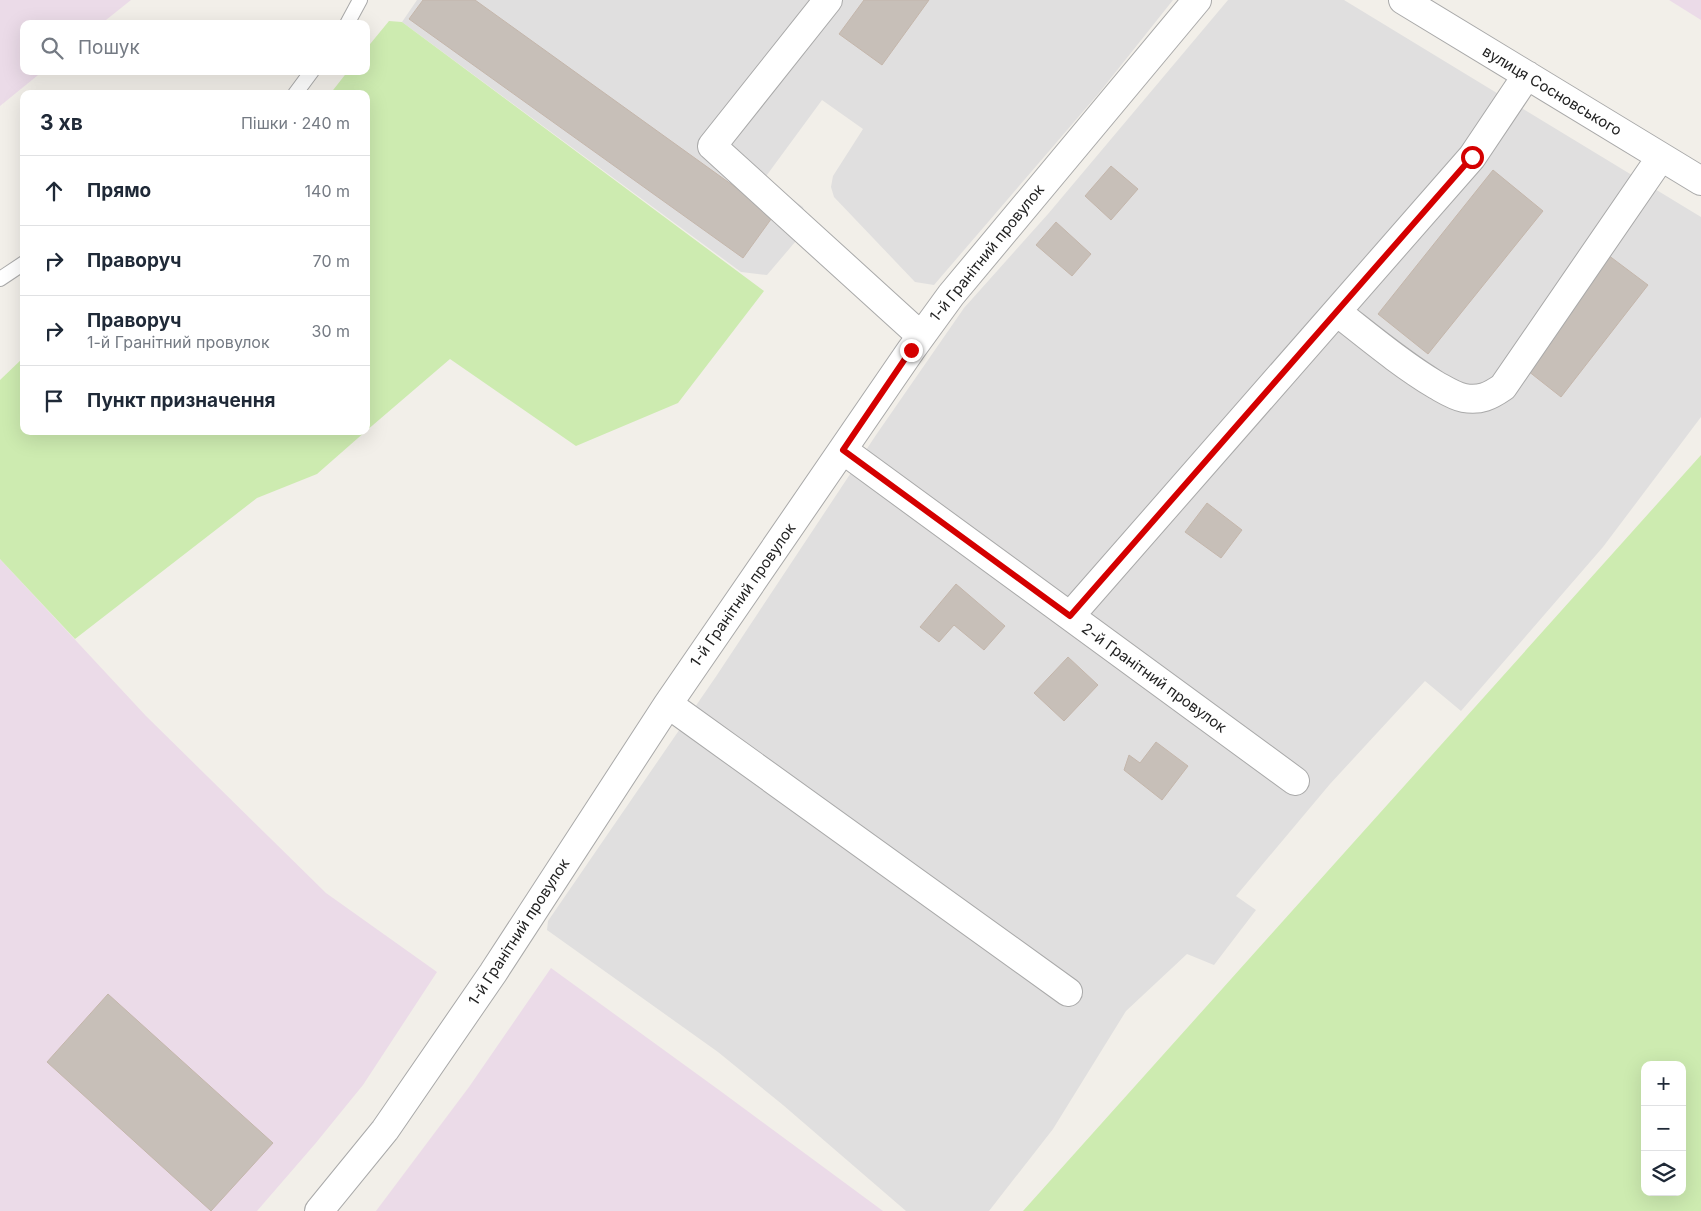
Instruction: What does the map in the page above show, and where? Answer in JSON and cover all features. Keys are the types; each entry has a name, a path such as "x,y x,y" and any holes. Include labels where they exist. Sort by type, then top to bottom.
{"street":[{"path":"828,0 712,146 921,336"},
{"name":"1-й Гранітний провулок","path":"318,1211 385,1130 493,973 668,704 921,336 957,287 1197,0"},
{"name":"вулиця Сосновського","path":"1403,0 1701,181"},
{"path":"1070,616 1472,157 1527,75"},
{"path":"1337,312 1416,373 1449,393 1463,398 1475,399 1490,396 1503,388 1661,157"},
{"name":"2-й Гранітний провулок","path":"843,450 1295,781"},
{"path":"668,704 1068,992"}],"lane":[{"path":"348,20 360,0"},
{"path":"298,90 309,75"},
{"path":"0,279 20,266"}],"shaded area":[{"path":"0,0 131,0 106,20 20,20 20,75 38,75 0,106"},
{"path":"417,0 1173,0 1099,93 934,285 915,282 834,197 831,187 833,176 863,129 822,100 764,179 803,207 807,228 767,275 741,272 402,22"},
{"path":"1228,0 1344,0 1701,217 1701,417 1603,547 1461,711 1425,681 1330,784 1236,896 1256,910 1214,965 1187,954 1126,1011 1053,1129 989,1211 906,1211 783,1105 718,1052 547,930 548,921 717,675 876,435 964,308 1048,214"},
{"path":"1669,0 1701,0 1701,20"},
{"path":"0,559 146,716 326,893 437,972 363,1085 257,1211 0,1211"},
{"path":"551,968 883,1211 376,1211 469,1087"}],"green space":[{"path":"389,21 402,22 764,291 678,403 576,446 450,359 370,428 370,90 333,90 345,75 370,75 370,44"},
{"path":"20,361 20,435 361,435 317,474 257,498 75,639 0,559 0,380"},
{"path":"1701,455 1701,1211 1023,1211"}],"building":[{"path":"423,0 475,0 774,215 743,258 409,19"},
{"path":"864,0 929,0 882,65 839,34"},
{"path":"1111,166 1138,189 1111,220 1085,196"},
{"path":"1493,170 1543,211 1428,354 1378,314"},
{"path":"1056,222 1091,254 1072,276 1036,245"},
{"path":"1608,255 1648,285 1561,397 1523,367"},
{"path":"1207,503 1242,530 1221,558 1185,532"},
{"path":"956,584 1005,626 984,650 954,625 939,642 920,627"},
{"path":"1068,657 1098,685 1064,721 1034,693"},
{"path":"1156,742 1188,766 1162,800 1124,770 1129,755 1140,763"},
{"path":"108,994 273,1143 211,1211 47,1062"}],"route":[{"path":"911,350 843,450 1070,616 1472,157"}]}
